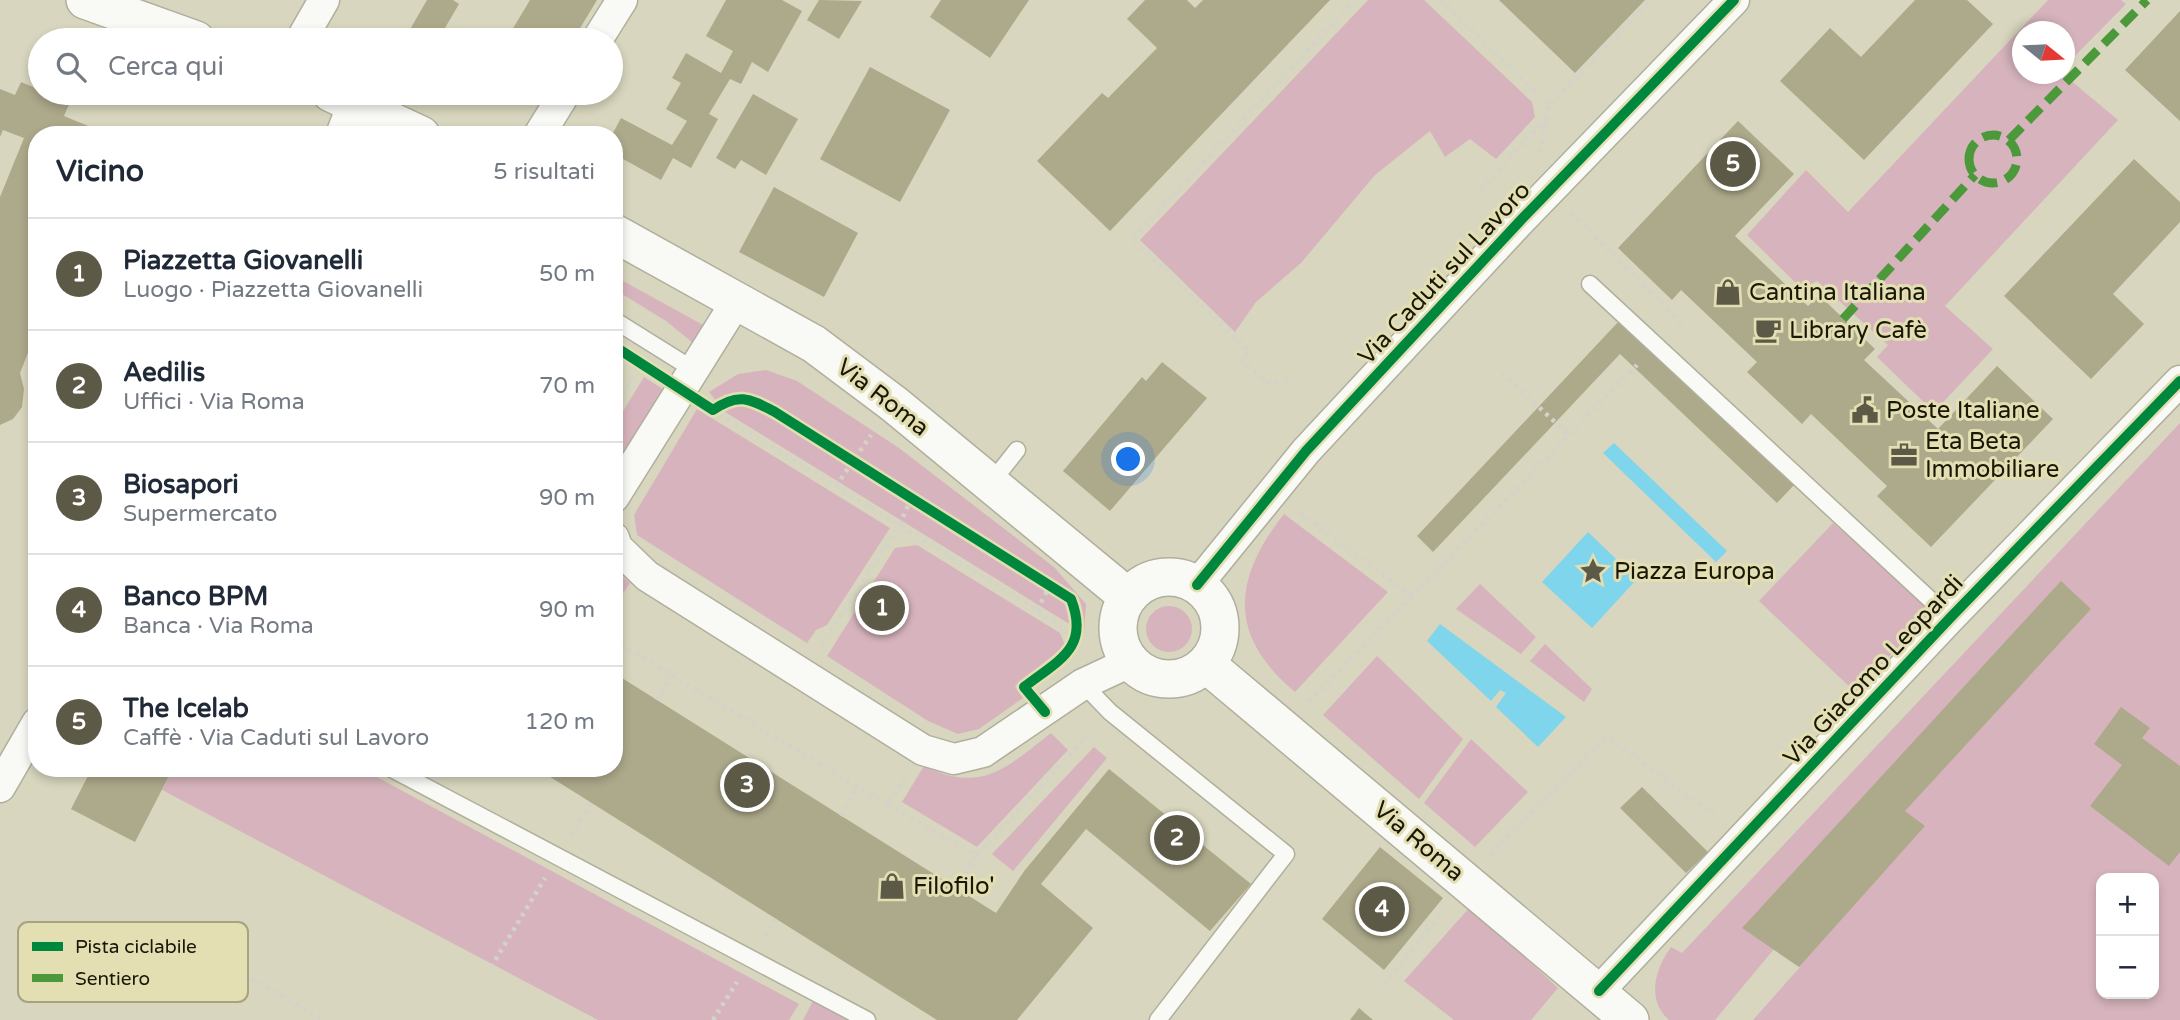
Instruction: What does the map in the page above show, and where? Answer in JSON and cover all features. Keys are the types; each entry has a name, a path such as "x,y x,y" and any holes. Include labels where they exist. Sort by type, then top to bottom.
{"street":[{"path":"85,0 163,28"},
{"path":"309,28 324,0"},
{"path":"604,28 622,0"},
{"name":"Via Caduti sul Lavoro","path":"1197,585 1316,441 1520,221 1734,0"},
{"path":"544,126 557,105"},
{"path":"342,110 393,126"},
{"name":"Via Roma","path":"623,238 738,299 814,344 991,483 1128,597"},
{"path":"623,482 738,299"},
{"name":"Via Giacomo Leopardi","path":"1599,991 1950,618 2180,381"},
{"path":"623,553 647,576 923,750 954,760 983,752 1083,684 1130,662"},
{"path":"1183,578 1197,585 1210,597 1218,614 1220,631 1216,649 1206,664 1192,674 1176,679 1159,679 1143,673 1130,662 1121,647 1117,630 1120,612 1128,597 1139,586 1153,579 1183,578"},
{"name":"Via Roma","path":"1206,664 1599,991 1630,1020"},
{"path":"0,787 28,739"}],"lane":[{"path":"1590,284 1950,618"},
{"path":"623,327 688,379"},
{"path":"991,483 1017,450"},
{"path":"1083,684 1110,712 1286,854 1158,1020"},
{"path":"406,777 556,859 867,1020"}],"path":[{"path":"1287,381 1269,383 1242,362 1249,350 1132,239 1355,0"},
{"path":"1441,0 1549,105"},
{"path":"1537,164 1549,105 1651,0"},
{"path":"1481,190 1547,117"},
{"path":"1309,703 1680,322 1567,209"},
{"path":"623,390 637,361 688,379 717,407 899,526 1037,610 1076,638"},
{"path":"1502,373 1569,435"},
{"path":"840,453 861,467"},
{"path":"817,652 899,526 906,496 923,506"},
{"path":"1295,510 1412,596"},
{"path":"1038,578 1060,592"},
{"path":"1076,638 1077,622"},
{"path":"623,646 976,855"},
{"path":"657,700 670,676"},
{"path":"1488,858 1607,736 1744,836"},
{"path":"956,888 976,855 1078,746"},
{"path":"888,805 923,750"},
{"path":"841,816 858,787"},
{"path":"491,967 591,803"},
{"path":"1384,984 1449,904"},
{"path":"248,977 324,1020"}],"shaded area":[{"path":"1368,0 1424,0 1532,102 1535,117 1496,159 1470,139 1445,157 1430,131 1375,175 1301,263 1256,302 1235,332 1140,240"},
{"path":"2048,0 2121,0 2126,4 2075,56 2075,21 2028,21"},
{"path":"2012,38 2012,84 2075,84 2118,120 1945,306 1993,349 1934,412 1877,357 1888,345 1817,281 1802,289 1747,235 1806,170 1848,212"},
{"path":"623,281 705,326 701,341 692,342 666,321 623,295"},
{"path":"766,370 797,381 899,448 1054,567 1086,604 1084,633 725,412 709,392 738,374"},
{"path":"644,377 666,391 623,460 623,411"},
{"path":"697,409 890,528 827,625 816,630 807,643 637,535 634,515"},
{"path":"2180,423 2180,1020 1753,1020 1800,967 1774,949 1715,1020 1669,1020 1657,1003 1655,984 1657,974 1671,947 1682,953"},
{"path":"1284,514 1388,592 1295,692 1273,671 1257,649 1248,628 1245,606 1247,584 1255,561"},
{"path":"1833,523 1933,611 1855,692 1759,601"},
{"path":"917,545 1060,633 1065,645 1015,686 1023,698 979,729 958,734 928,721 827,656 895,548"},
{"path":"623,577 630,583 623,594"},
{"path":"1480,584 1536,637 1521,654 1456,609"},
{"path":"1169,606 1185,613 1192,629 1185,645 1169,652 1153,645 1146,629 1153,613"},
{"path":"1545,644 1592,689 1584,702 1530,661"},
{"path":"1377,656 1463,739 1419,799 1323,715"},
{"path":"1051,733 1068,750 977,847 902,802 924,766 962,778 978,777 1006,766"},
{"path":"1471,739 1528,792 1475,847 1424,803"},
{"path":"1094,747 1107,758 1013,871 992,854"},
{"path":"168,777 377,777 799,1004 789,1020 598,1020 162,790"},
{"path":"1471,906 1558,988 1531,1020 1454,1020 1404,981"},
{"path":"814,999 856,1020 803,1020"}],"water":[{"path":"1614,443 1727,551 1716,562 1603,453"},
{"path":"1588,532 1637,579 1592,628 1542,582"},
{"path":"1440,624 1566,717 1538,747 1496,707 1506,693 1500,690 1491,701 1427,641"}],"building":[{"path":"427,0 453,0 459,4 445,28 411,28"},
{"path":"530,0 597,0 580,28 513,28"},
{"path":"726,0 782,0 802,11 768,72 752,62 741,84 730,79 709,114 718,119 691,168 673,158 661,180 623,159 623,126 617,126 621,118 672,145 687,121 666,109 681,83 672,78 686,53 721,73 733,51 706,36"},
{"path":"819,0 862,1 839,39 807,20"},
{"path":"941,0 1029,0 990,58 930,17"},
{"path":"1145,0 1187,0 1195,8 1203,0 1330,0 1110,231 1037,161 1102,93 1108,98 1157,48 1127,19"},
{"path":"1499,0 1645,0 1575,73"},
{"path":"1915,0 1967,0 1993,24 1864,160 1780,81 1830,28 1861,57"},
{"path":"2180,11 2180,121 2125,70"},
{"path":"870,67 950,110 900,202 820,159"},
{"path":"21,82 28,85 28,105 69,105 64,116 88,126 28,126 28,353 20,373 24,389 22,407 13,419 0,425 0,197 24,138 3,130 0,137 0,89 15,95"},
{"path":"753,94 798,119 766,175 741,160 735,169 716,158"},
{"path":"1738,121 1794,174 1735,236 1808,306 1819,295 1875,349 1864,360 1938,429 1997,366 2053,419 1931,547 1877,496 1887,486 1811,414 1802,424 1747,372 1757,362 1681,290 1672,300 1618,248"},
{"path":"2134,159 2180,202 2180,222 2113,294 2144,324 2091,379 2004,296"},
{"path":"774,187 858,233 824,297 739,252"},
{"path":"1620,320 1794,485 1777,503 1620,354 1433,552 1417,536"},
{"path":"1162,362 1207,398 1110,511 1063,471 1142,377 1146,381"},
{"path":"2061,581 2091,609 1905,811 1925,826 1799,967 1742,928"},
{"path":"623,679 996,913 1025,870 1109,769 1251,884 1210,931 1086,829 1041,884 1093,928 1017,1020 937,1020 550,777 623,777"},
{"path":"2121,707 2150,728 2142,738 2180,766 2180,852 2169,866 2090,806 2122,765 2094,744"},
{"path":"87,777 168,777 135,842 71,809"},
{"path":"1642,787 1708,852 1686,873 1620,808"},
{"path":"1380,847 1443,898 1384,970 1322,919"},
{"path":"1359,1008 1373,1020 1350,1020"}],"marked path":[{"path":"2009,140 2147,0"},
{"path":"1993,135 2010,142 2017,159 2010,176 1993,183 1976,176 1969,159 1976,142 1993,135"},
{"path":"1843,319 1975,175"}],"cycle path":[{"path":"1197,585 1306,451 1520,221 1734,0"},
{"path":"623,352 713,410 730,401 744,399 775,412 1071,599 1076,616 1077,630 1074,641 1059,660 1024,687 1045,712"},
{"path":"1599,991 1950,618 2180,381"}],"place":[{"name":"The Icelab","path":"1733,164"},
{"name":"Cantina Italiana","path":"1728,292"},
{"name":"Library Cafè","path":"1768,330"},
{"name":"Poste Italiane","path":"1865,410"},
{"name":"Eta Beta Immobiliare","path":"1904,455"},
{"name":"Piazza Europa","path":"1593,571"},
{"name":"Piazzetta Giovanelli","path":"882,608"},
{"name":"Biosapori","path":"747,785"},
{"name":"Aedilis","path":"1177,838"},
{"name":"Filofilo'","path":"892,886"},
{"name":"Banco BPM","path":"1382,909"}]}
